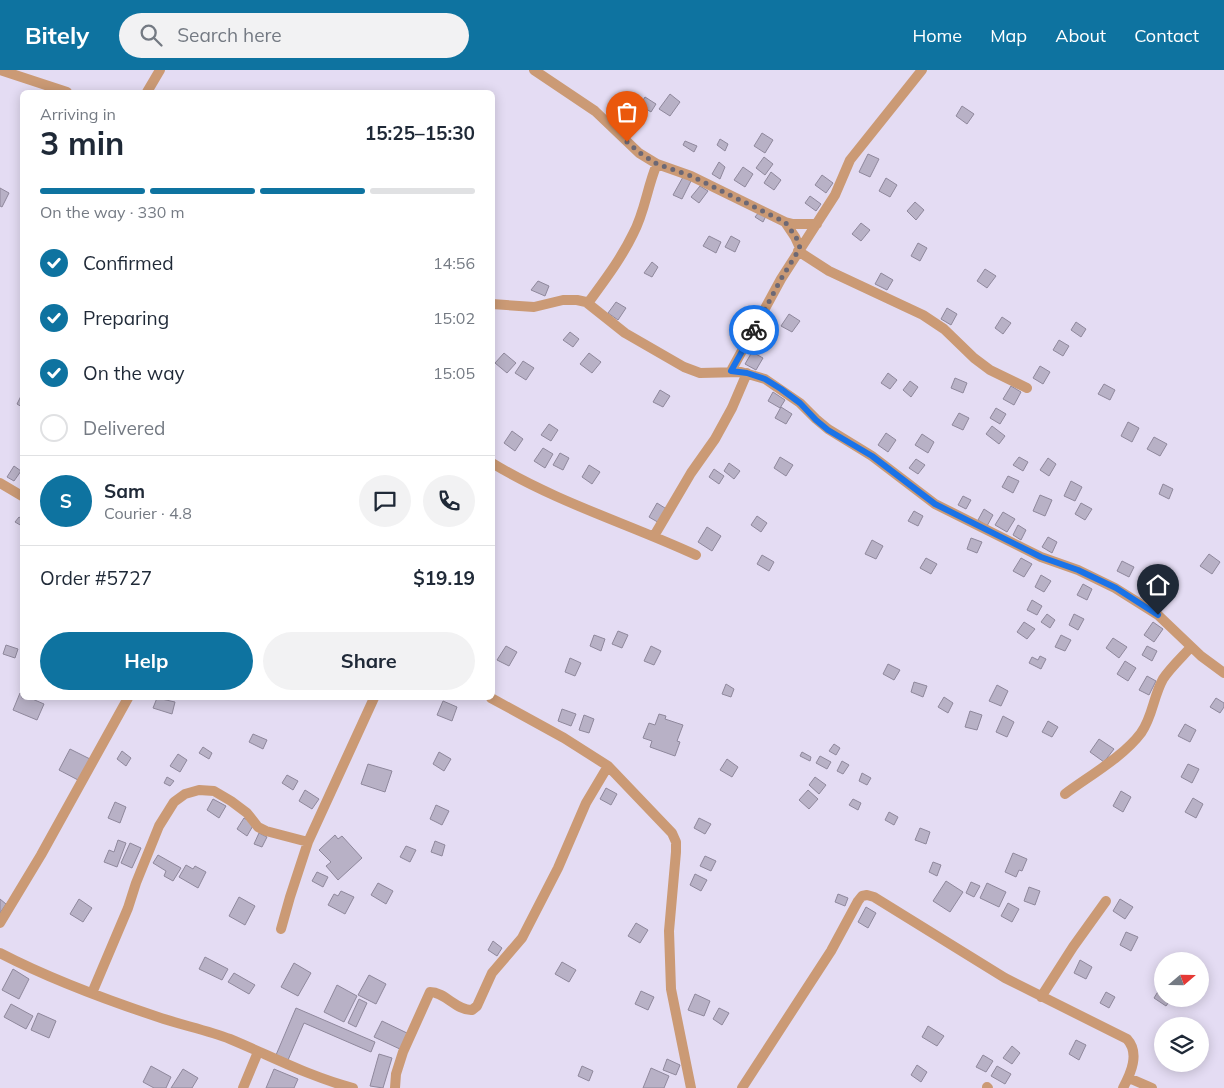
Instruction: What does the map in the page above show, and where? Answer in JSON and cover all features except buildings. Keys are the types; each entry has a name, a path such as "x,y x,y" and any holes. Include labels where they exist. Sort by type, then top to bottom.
{"street":[{"path":"0,70 61,90"},
{"path":"148,90 160,70"},
{"path":"534,70 595,111 640,153 657,164 691,176 785,222 816,224"},
{"path":"731,371 781,279 835,195 850,160 922,70"},
{"path":"588,303 634,234 657,164"},
{"path":"785,222 796,237 799,250 829,271 923,314 944,329 974,358 990,370 1027,388"},
{"path":"495,304 534,307 563,300 577,300 588,303 625,334 684,367 700,373 731,371 747,373 765,379 800,403 828,430 872,456 935,504 1041,557 1078,570 1116,588 1158,615 1191,647 1224,672"},
{"path":"654,536 691,474 715,439 732,408 747,373"},
{"path":"495,464 567,500 696,555"},
{"path":"0,483 20,495"},
{"path":"1065,794 1123,751 1140,734 1149,720 1156,694 1164,678 1191,647"},
{"path":"0,923 41,855 127,700"},
{"path":"281,930 308,842 373,700"},
{"path":"495,700 564,738 608,766 672,833 676,842 669,931 671,989 692,1088"},
{"path":"394,1088 403,1052 430,992 438,994 467,1010 472,1010 477,1006 492,973 522,938 558,868 586,803 608,766"},
{"path":"92,993 128,908 138,876 159,826 174,802 185,794 200,790 214,791 247,813 258,827 266,831 308,842"},
{"path":"742,1088 831,951 862,896 867,895 874,897 1005,978 1127,1039 1132,1044 1134,1053 1129,1078 1123,1088"},
{"path":"1042,996 1106,900"},
{"path":"0,953 92,993 158,1017 229,1039 338,1084 353,1088"},
{"path":"243,1088 258,1052"},
{"path":"1129,1078 1152,1088"}],"way so far":[{"path":"627,142 657,164 691,176 785,222 796,237 800,248 754,330"}],"route":[{"path":"754,330 731,371 747,373 765,379 781,389 800,403 828,430 872,456 935,504 1041,557 1078,570 1116,588 1158,615"}]}
